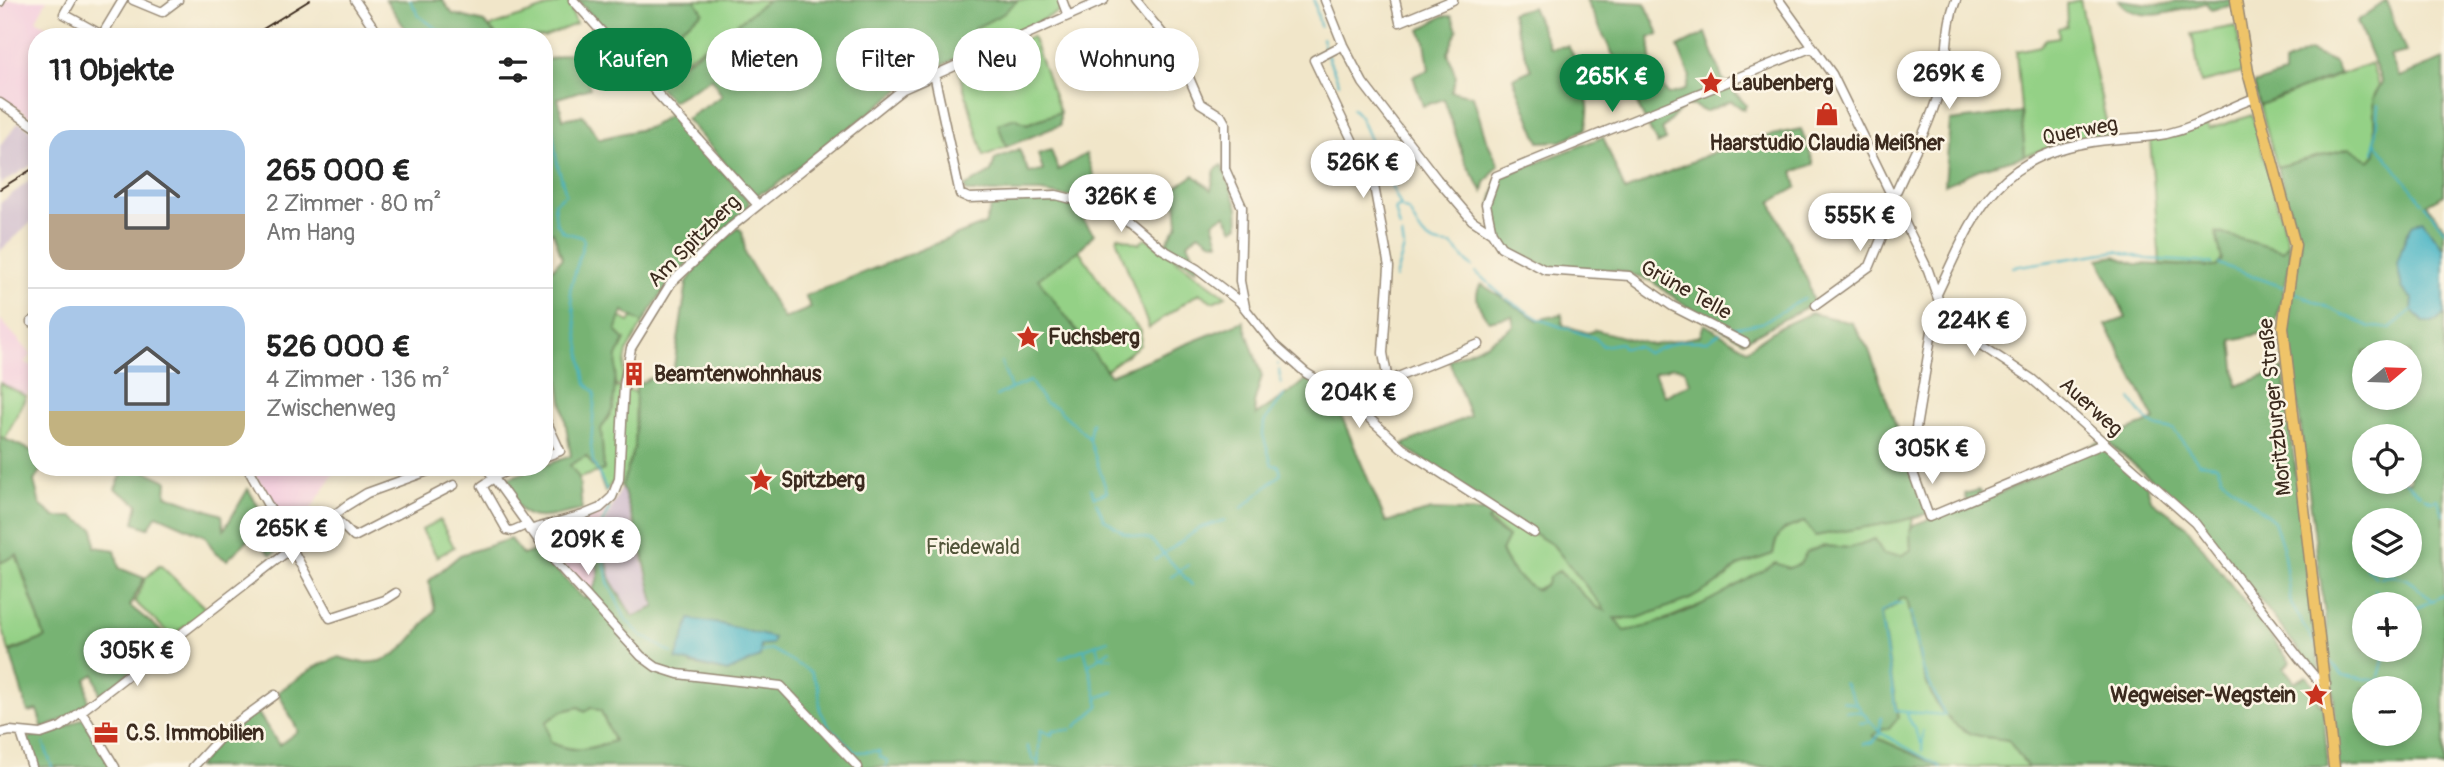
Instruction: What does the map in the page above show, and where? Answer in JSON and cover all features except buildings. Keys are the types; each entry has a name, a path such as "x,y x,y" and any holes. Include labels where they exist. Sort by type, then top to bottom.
{"main road":[{"name":"Moritzburger Straße","path":"2236,0 2255,98 2295,245 2283,327 2327,687 2334,767"}],"street":[{"path":"72,0 64,14 89,28"},
{"path":"106,28 123,0"},
{"path":"133,0 162,12 178,0"},
{"path":"355,0 373,26 370,28"},
{"path":"573,0 757,204 903,91"},
{"path":"1062,0 1068,16"},
{"path":"939,72 1104,0"},
{"path":"1135,0 1174,53 1199,103 1222,116 1225,123 1225,169 1242,207 1240,281 1246,309"},
{"name":"Grüne Telle","path":"1325,0 1343,45 1363,83 1402,136 1472,219 1492,233 1501,247 1545,270 1629,276 1672,306 1745,343"},
{"path":"1395,0 1400,22 1453,0"},
{"path":"1779,0 1832,74 1937,294 1939,309 1934,319 1910,464 1929,517 2105,443"},
{"path":"1891,196 1897,190 1934,109 1944,75 1948,23 1956,0"},
{"path":"1343,45 1314,60 1374,186 1389,267 1383,353 1388,381"},
{"path":"1492,233 1486,204 1496,176 1814,47"},
{"path":"938,91 960,194 969,198 1056,195 1092,204 1130,222 1162,248 1197,269 1246,309 1273,344 1306,373 1347,398 1402,448 1505,517 1534,533"},
{"name":"Querweg","path":"1937,294 1983,202 2002,182 2029,162 2075,145 2179,130 2204,123 2255,98"},
{"path":"0,103 28,122"},
{"name":"Am Spitzberg","path":"527,527 583,515 600,508 612,497 619,480 624,385 631,348 671,283 757,204"},
{"path":"1816,305 1870,267 1895,205"},
{"name":"Auerweg","path":"1939,309 1946,322 2032,379 2195,523 2300,659 2327,687"},
{"path":"1347,398 1479,344"},
{"path":"553,436 560,452 553,454"},
{"path":"252,476 330,618 397,593"},
{"path":"1,731 41,734 61,727 333,516 368,493 414,476"},
{"path":"527,527 507,530 482,486 493,477 527,527 565,574 652,665 678,674 781,686 858,767"},
{"path":"333,516 354,537 454,485"},
{"path":"193,767 228,729 275,695"},
{"path":"82,712 115,767"},
{"path":"21,733 32,767"}],"shaded area":[{"path":"5,0 47,0 36,20 50,28 28,28 28,115 0,97 0,9"},
{"path":"19,122 28,128 28,167 0,184 0,146"},
{"path":"28,182 28,225 0,251 0,203"},
{"path":"0,319 28,350 28,358 24,362 28,364 28,393 26,396 0,383"},
{"path":"256,476 332,476 291,540"},
{"path":"622,486 655,607 633,618 611,581 601,531"},
{"path":"607,508 593,538 600,573 597,586 588,595 538,534 540,530 589,518"}],"green space":[{"path":"386,0 442,0 453,14 484,22 490,28 405,28"},
{"path":"568,0 576,24 553,33 553,28 489,27"},
{"path":"577,0 695,0 703,12 681,28 604,28"},
{"path":"695,0 768,0 734,28 706,28 706,46 692,55 692,28 681,28 703,12"},
{"path":"768,0 1018,0 1001,15 975,28 953,28 953,60 939,67 939,28 836,28 836,91 898,91 772,188 754,196 686,119 722,96 719,91 822,91 822,28 731,28"},
{"path":"1018,0 1059,0 1063,10 1025,28 974,28 1001,15"},
{"path":"1586,0 1645,3 1659,34 1649,38 1652,68 1668,95 1685,90 1690,77 1678,47 1706,33 1722,78 1746,105 1744,110 1731,101 1705,112 1694,106 1684,106 1662,129 1666,140 1657,144"},
{"path":"2080,0 2109,135 2063,142 2025,156 2016,51 2040,46 2046,39 2059,37 2058,28 2067,26 2066,3"},
{"path":"2118,0 2160,5 2187,0 2233,0 2234,5 2211,10 2206,3 2148,15 2126,8"},
{"path":"2386,1 2406,52 2390,56 2399,77 2444,59 2444,195 2427,204 2444,227 2444,249 2422,220 2413,225 2406,236 2397,263 2402,288 2413,300 2412,310 2424,323 2433,323 2444,314 2444,767 2338,767 2332,670 2286,313 2301,245 2277,167 2350,148 2370,161 2376,154 2373,99 2382,82 2357,21"},
{"path":"1532,7 1550,48 1568,46 1585,75 1578,81 1588,104 1585,129 1562,141 1539,142 1513,78 1531,70 1511,13"},
{"path":"1443,16 1452,16 1457,30 1448,53 1456,77 1451,91 1473,96 1486,139 1499,165 1485,183 1483,192 1465,162 1444,99 1423,106 1413,76 1429,70 1425,41 1420,30"},
{"path":"2236,26 2245,72 2201,83 2192,34"},
{"path":"706,47 706,81 692,90 692,58"},
{"path":"574,51 574,91 580,91 558,98 563,119 583,115 599,139 651,127 672,113 749,201 748,208 677,274 643,323 623,311 616,331 625,340 617,356 613,409 601,429 604,470 598,472 586,456 570,465 579,478 582,510 543,517 525,513 518,506 509,478 553,476 553,462 571,456 553,346 553,268 562,258 553,232 553,58"},
{"path":"2309,51 2334,62 2340,74 2260,105 2254,84 2284,74 2284,63"},
{"path":"1041,60 1060,112 1026,124 999,124 1006,147 984,156 965,91 1041,91"},
{"path":"2371,63 2379,85 2373,99 2376,154 2370,161 2350,148 2277,167 2260,105"},
{"path":"662,91 689,91 672,101"},
{"path":"1060,112 1060,125 1006,147 998,124 1015,118 1027,124"},
{"path":"2021,112 2025,156 1982,168 1945,185 1950,121"},
{"path":"2252,115 2288,243 2283,252 2216,233 2222,260 2216,267 2160,264 2150,140 2207,124 2209,129"},
{"path":"1801,129 1814,164 1793,172 1797,187 1771,202 1808,282 1814,303 1744,341 1708,321 1651,281 1621,271 1546,267 1506,247 1496,229 1491,204 1498,178 1603,137 1625,191 1737,142"},
{"path":"1019,149 1029,173 1043,171 1038,154 1051,150 1058,170 1086,154 1103,203 1041,192 967,192 964,187 991,172 995,159"},
{"path":"1222,165 1238,208 1239,225 1233,229 1225,215 1213,222 1219,242 1210,241 1199,233 1188,243 1198,264 1197,269 1162,249 1178,224 1175,188 1194,175 1211,190 1215,170"},
{"name":"Friedewald","path":"1059,199 1075,209 1094,234 1079,250 1038,279 1110,375 1243,321 1262,376 1254,403 1256,415 1310,378 1335,393 1336,403 1386,522 1432,510 1482,512 1484,501 1402,445 1470,416 1449,360 1486,344 1514,326 1512,316 1489,321 1477,299 1481,284 1537,320 1562,314 1563,325 1588,333 1596,330 1653,345 1700,336 1704,324 1747,349 1778,328 1811,313 1852,323 1869,350 1907,457 1915,466 1929,513 1901,521 1815,536 1804,522 1791,527 1782,532 1776,540 1773,554 1738,566 1720,582 1690,599 1638,618 1614,618 1625,631 1684,613 1776,563 1789,568 1800,564 1807,552 1824,546 1850,548 1875,539 1883,554 1902,555 1911,550 1910,532 1913,525 1968,505 1965,494 1978,490 1989,498 2038,476 2071,454 2100,442 2147,486 2151,500 2186,526 2290,662 2284,668 2295,682 2306,676 2323,694 2318,702 2323,706 2328,767 2028,767 2008,740 1970,733 1953,723 1941,710 1924,675 1907,599 1900,598 1896,605 1881,614 1898,718 1889,729 1883,728 1873,736 1942,767 197,767 215,745 256,710 279,745 298,731 278,692 315,667 339,657 357,662 384,660 405,646 435,610 429,581 460,555 510,539 523,555 537,550 584,599 597,580 593,547 597,529 601,531 611,581 633,617 655,607 639,539 622,486 635,446 636,385 651,378 667,382 673,373 687,282 702,261 738,228 742,231 746,256 784,319 811,308 805,296 985,224 994,200","holes":["1673,367 1683,369 1691,383 1665,396 1654,373","1500,513 1553,545 1605,610 1597,608 1559,571 1549,577 1547,584 1536,590 1525,582 1511,568 1501,551 1508,537 1490,525 1488,520","721,624 749,633 761,645 761,653 728,672 691,664","579,707 585,712 591,707 601,711 614,741 582,749 566,748 550,742 546,722 562,711"]},
{"path":"2216,232 2283,251 2288,243 2291,260 2274,331 2232,340 2237,386 2283,369 2319,668 2316,672 2197,519 2109,443 2122,433 2155,420 2106,325 2126,318 2099,259 2115,256 2135,264 2216,267 2222,260"},
{"path":"1118,236 1139,244 1146,238 1226,296 1213,302 1199,293 1149,328 1117,241"},
{"path":"1079,250 1113,301 1141,331 1140,345 1105,371 1037,279"},
{"path":"620,317 629,322 633,317 643,323 627,351 621,385 614,386 617,355 625,340 616,331"},
{"path":"0,383 26,396 5,439 0,436"},
{"path":"614,387 636,392 635,446 622,486 612,483 605,492 598,472 579,478 570,465 586,456 597,471 604,470 601,429 613,409"},
{"path":"0,437 28,449 28,476 37,476 34,481 40,505 55,517 73,517 94,529 95,547 115,550 119,568 144,578 130,606 171,639 100,695 94,674 86,679 88,701 70,716 43,729 37,710 28,712 10,652 45,638 17,555 0,563"},
{"path":"121,476 156,476 167,481 166,495 222,515 224,530 248,489 282,547 271,555 252,536 227,560 216,554 205,536 157,515 148,528 134,523 138,504 115,489"},
{"path":"1500,513 1553,545 1606,611 1597,608 1559,571 1547,584 1535,590 1519,578 1501,550 1508,537 1488,520"},
{"path":"1913,518 1910,532 1911,550 1902,555 1883,555 1875,539 1850,548 1823,546 1807,552 1800,564 1644,628 1625,631 1613,618 1623,619 1720,582 1738,566 1773,554 1779,531 1804,522 1816,536"},
{"path":"440,520 454,547 437,557 422,530"},
{"path":"16,555 45,638 9,651 0,619 0,563"},
{"path":"160,565 205,608 205,611 172,636 135,602 145,579"},
{"path":"1900,598 1907,599 1913,622 1970,733 2008,740 2028,767 1942,767 1872,736 1883,728 1881,613 1896,605"},
{"path":"579,707 585,711 591,707 601,711 614,741 582,749 566,748 550,742 546,722 562,711"},
{"path":"83,718 111,767 36,767 28,744 29,737 56,732"}],"water":[{"path":"2422,220 2444,249 2444,314 2433,323 2425,323 2412,310 2413,300 2402,288 2397,263 2406,237 2413,225"},
{"path":"690,619 774,638 772,644 761,645 760,657 727,672 676,659"}],"waterway":[{"path":"410,0 419,16 436,28"},
{"path":"1314,0 1320,26"},
{"path":"1322,38 1325,49"},
{"path":"1327,55 1339,83"},
{"path":"2378,105 2375,142 2422,202"},
{"path":"1352,108 1360,117 1377,156"},
{"path":"553,133 557,163 566,194 554,203 556,222 563,232 582,237 584,241 570,290 586,384 595,392 591,445 593,462 607,491"},
{"path":"2374,153 2375,144"},
{"path":"1383,169 1401,206 1395,209 1400,228"},
{"path":"2425,205 2444,231"},
{"path":"1402,208 1409,211 1420,231 1429,240 1451,245"},
{"path":"1395,278 1404,248 1402,235"},
{"path":"1453,246 1472,267"},
{"path":"2013,267 2117,251 2147,259 2212,263"},
{"path":"2219,264 2283,287"},
{"path":"1476,272 1488,283"},
{"path":"1490,285 1504,297"},
{"path":"2292,291 2370,327 2390,328 2412,310"},
{"path":"1726,329 1761,323 1805,298"},
{"path":"1507,299 1539,319 1567,329"},
{"path":"1569,329 1595,338 1603,346 1621,343 1623,347 1638,347 1647,353 1680,341 1707,341 1720,333"},
{"path":"1274,351 1276,357"},
{"path":"1001,362 1011,389 1030,381 1045,403 1056,407 1089,438 1107,492 1094,497 1091,488"},
{"path":"1279,370 1281,384"},
{"path":"996,396 1011,389"},
{"path":"1242,508 1281,474 1279,466 1272,465 1263,435 1264,422 1284,395"},
{"path":"2131,399 2148,421 2158,427 2173,429 2199,463 2217,465 2222,478 2274,521 2283,548 2291,604 2316,645"},
{"path":"1089,438 1092,422"},
{"path":"2424,497 2431,501 2437,499 2444,515"},
{"path":"1096,502 1104,519 1124,533 1151,540 1192,585"},
{"path":"609,508 599,531 608,582 626,620 641,635 672,653"},
{"path":"1155,560 1200,528 1225,520"},
{"path":"1171,577 1188,565"},
{"path":"2404,578 2431,600"},
{"path":"2422,605 2444,595"},
{"path":"1902,604 1895,603 1880,613 1896,711 1906,712 1921,743"},
{"path":"1907,712 1945,715 1922,668 1911,611"},
{"path":"1060,658 1108,640"},
{"path":"1096,646 1100,657 1112,658"},
{"path":"759,653 771,649 811,672 819,689 820,710 828,725 855,752 879,751 880,757 888,761 885,767"},
{"path":"1075,727 1099,706 1084,649"},
{"path":"1089,665 1110,650"},
{"path":"2326,658 2343,675 2378,681 2383,662"},
{"path":"1844,682 1862,712 1881,733 1941,767"},
{"path":"1099,697 1114,692"},
{"path":"1843,701 1856,704"},
{"path":"1846,711 1862,712"},
{"path":"1880,730 1881,717"},
{"path":"1860,723 1869,722"},
{"path":"1038,767 1040,730 1052,735 1052,731 1070,730"},
{"path":"1922,751 1923,731"},
{"path":"1863,744 1873,742 1881,733"},
{"path":"44,744 52,767"},
{"path":"1027,746 1033,759 1038,761"}],"railway":[{"path":"265,28 310,0"},
{"path":"0,189 28,172"}],"place":[{"name":"Laubenberg","path":"1711,83"},
{"name":"Haarstudio Claudia Meißner","path":"1827,114"},
{"name":"Fuchsberg","path":"1028,337"},
{"name":"Beamtenwohnhaus","path":"634,374"},
{"name":"Spitzberg","path":"761,480"},
{"name":"Wegweiser-Wegstein","path":"2316,695"},
{"name":"C.S. Immobilien","path":"106,733"}]}
